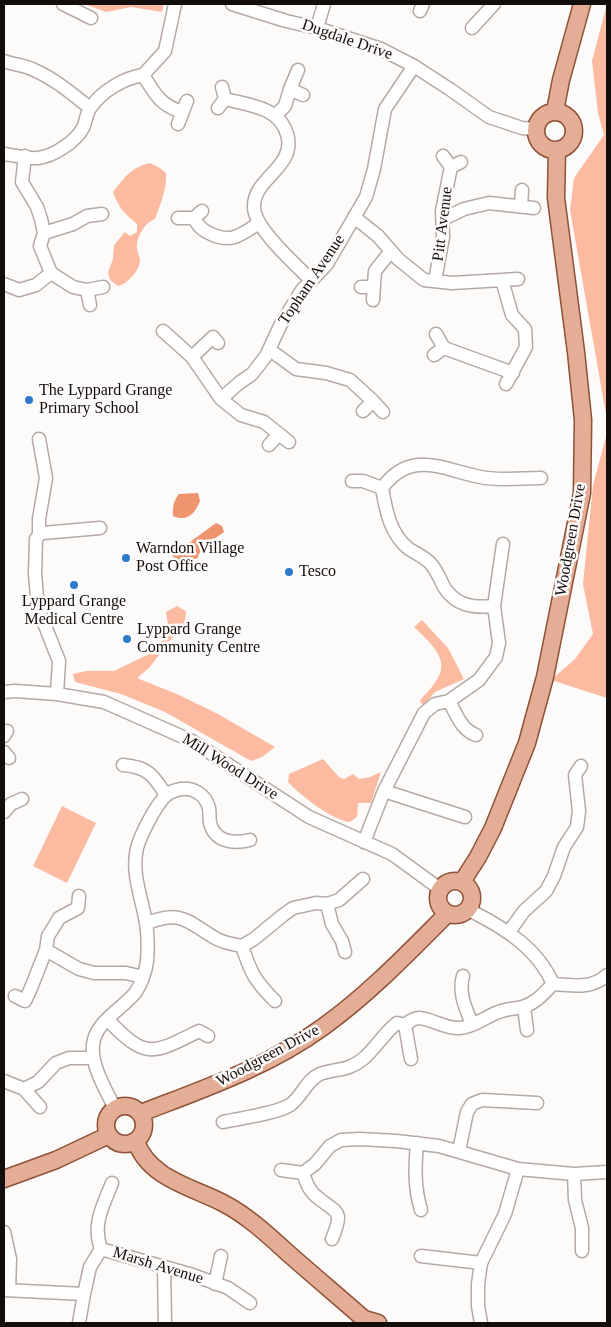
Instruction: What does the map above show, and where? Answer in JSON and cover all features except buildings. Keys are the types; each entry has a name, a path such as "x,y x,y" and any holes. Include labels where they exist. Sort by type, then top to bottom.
{"main road":[{"path":"555,111 561,80 582,4"},
{"path":"555,111 561,112 571,119 575,130 572,142 568,146 557,150 546,148 542,145 538,140 536,130 540,119 549,112 555,111"},
{"name":"Woodgreen Drive","path":"462,882 478,857 492,828 527,742 545,678 578,521 582,493 583,420 556,198 557,150"},
{"path":"450,882 462,882 471,891 470,907 462,914 456,916 447,914 442,910 438,902 440,889 450,882"},
{"name":"Woodgreen Drive","path":"140,1113 218,1084 279,1054 322,1028 374,986 447,914"},
{"path":"122,1106 133,1107 140,1113 144,1122 143,1132 136,1141 127,1144 116,1142 109,1135 106,1126 108,1116 115,1109 122,1106"},
{"path":"4,1179 56,1160 109,1135"},
{"path":"136,1141 138,1149 158,1170 174,1182 223,1203 251,1221 368,1322"}],"street":[{"path":"63,4 91,18"},
{"path":"4,154 38,158 55,152 69,143 83,127 90,108 102,94 131,77 143,75 165,51 175,4"},
{"name":"Dugdale Drive","path":"232,4 286,21 317,28 381,49 414,66 489,117 522,128 536,130"},
{"path":"317,28 324,4"},
{"path":"472,28 494,4"},
{"path":"4,61 32,68 48,76 90,108"},
{"name":"Topham Avenue","path":"221,398 252,374 270,350 281,324 302,290 327,264 366,197 374,169 384,109 414,66"},
{"path":"275,116 285,106 298,70"},
{"path":"143,75 158,98 169,108 182,112"},
{"path":"290,89 303,95"},
{"path":"222,98 268,110 284,125 290,142 286,158 261,188 255,198 254,207 259,223 280,249 311,280"},
{"path":"25,156 22,182 36,207 44,232 40,246 51,273 73,287 87,290 103,287"},
{"name":"Pitt Avenue","path":"435,282 443,236 442,211 456,164 443,156"},
{"path":"521,206 522,190"},
{"path":"442,219 464,209 489,203 534,208"},
{"path":"44,232 73,224 87,216 102,215"},
{"path":"178,218 198,215 200,228 220,238 228,239 237,237 259,223"},
{"path":"354,216 378,236 398,259 424,280 452,283 518,279"},
{"path":"370,292 375,271 392,251"},
{"path":"4,284 19,290 36,285 51,273"},
{"path":"436,334 439,351 509,378 526,347 525,329 512,315 502,280"},
{"path":"87,290 90,305"},
{"path":"163,331 192,357 221,398 240,416 264,422 289,442"},
{"path":"192,357 213,337"},
{"path":"270,350 296,369 326,373 350,380 368,406 383,412"},
{"path":"269,445 279,434"},
{"path":"39,439 46,478 39,535 36,538 35,574 37,600 41,618 50,635 59,661 57,694"},
{"path":"494,606 477,608 462,604 450,596 437,571 426,559 409,549 396,537 388,518 382,488 390,477 410,465 433,464 482,478 542,478"},
{"path":"352,481 363,482 382,488"},
{"path":"39,535 43,533 100,528"},
{"path":"364,842 384,790 424,714 435,704 449,700 479,680 496,658 499,643 494,606 503,544"},
{"name":"Mill Wood Drive","path":"4,692 14,690 57,694 104,702 192,741 309,817 392,854 440,889"},
{"path":"449,700 462,725 469,732 476,735"},
{"path":"123,765 143,768 166,795"},
{"path":"509,932 524,911 546,891 554,876 564,847 577,826 579,811 575,775 580,766"},
{"path":"115,1109 93,1058 93,1043 97,1030 136,992 147,962 147,923 138,891 135,867 137,848 145,828 166,795 176,790 192,789 202,795 209,807 210,822 214,832 226,842 238,843 250,840"},
{"path":"384,790 464,817"},
{"path":"4,812 11,804 22,799"},
{"path":"147,923 161,918 172,917 186,920 194,923 217,940 242,946 254,939 293,908 316,903 327,904 339,900 350,884 363,879"},
{"path":"327,904 332,924 345,952"},
{"path":"15,996 25,1001 46,950 48,936 59,918 81,905"},
{"path":"470,907 474,912 516,936 546,968 553,984"},
{"path":"242,946 254,978 275,1001"},
{"path":"46,950 79,969 94,973 126,973 142,977"},
{"path":"553,984 579,987 593,984 607,975"},
{"path":"463,976 463,1001 472,1024"},
{"path":"405,1025 419,1018 438,1025 459,1028 496,1012 524,1007 538,999 553,984"},
{"path":"524,1007 527,1030"},
{"path":"108,1020 136,1045 151,1050 166,1048 199,1031 208,1036"},
{"path":"223,1122 277,1110 306,1097 310,1082 319,1075 344,1070 362,1060 377,1046 386,1031 397,1022 405,1025"},
{"path":"405,1025 411,1059"},
{"path":"24,1088 38,1082 56,1063 69,1058 93,1058"},
{"path":"4,1081 24,1088 40,1107"},
{"path":"459,1151 467,1112 472,1104 482,1100 536,1103"},
{"path":"281,1170 303,1173 315,1164 330,1146 341,1140 360,1139 417,1143 459,1151 518,1169 574,1174 607,1172"},
{"path":"417,1143 416,1192 421,1210"},
{"path":"480,1323 478,1284 481,1263 505,1214 518,1169"},
{"path":"303,1173 306,1184 316,1196 333,1207 338,1215 338,1225 332,1239"},
{"path":"574,1174 575,1200 582,1228 582,1251"},
{"path":"101,1249 97,1237 99,1215 112,1198 112,1183"},
{"path":"4,1232 10,1259 6,1290 84,1294"},
{"name":"Marsh Avenue","path":"79,1323 90,1267 101,1249 193,1275 228,1288 250,1303"},
{"path":"215,1284 221,1256"},
{"path":"421,1256 481,1263"},
{"path":"164,1268 165,1323"}],"shaded area":[{"path":"84,4 164,4 162,12 131,7 106,12"},
{"path":"607,4 607,420 570,210 574,178 604,135 598,113 592,61"},
{"path":"150,163 166,173 161,203 155,219 143,229 139,236 137,250 140,260 136,272 129,280 118,286 110,280 108,272 113,259 114,245 125,232 130,236 137,232 137,224 122,210 113,192 133,170"},
{"path":"607,433 607,698 551,680 575,659 593,634 583,584 593,485"},
{"path":"198,493 200,501 196,510 190,516 178,518 173,516 174,504 179,494"},
{"path":"216,523 222,526 224,532 204,547 198,558 191,560 182,568 171,554 173,550 190,542"},
{"path":"177,606 186,611 185,621 149,668 137,678 179,695 218,714 275,747 262,757 251,761 165,712 121,694 75,682 73,674 86,671 114,671 151,653 163,639 168,626 166,612"},
{"path":"422,620 448,648 464,679 435,692 423,706 420,700 437,679 441,670 441,662 433,646 414,627"},
{"path":"323,759 339,777 344,779 353,774 359,779 381,772 371,803 358,803 357,817 350,822 335,817 317,806 288,782 289,774"},
{"path":"62,806 96,823 67,883 33,866"}],"place":[{"name":"The Lyppard Grange Primary School","path":"29,400"},
{"name":"Warndon Village Post Office","path":"126,558"},
{"name":"Tesco","path":"289,572"},
{"name":"Lyppard Grange Medical Centre","path":"74,585"},
{"name":"Lyppard Grange Community Centre","path":"127,639"}]}
